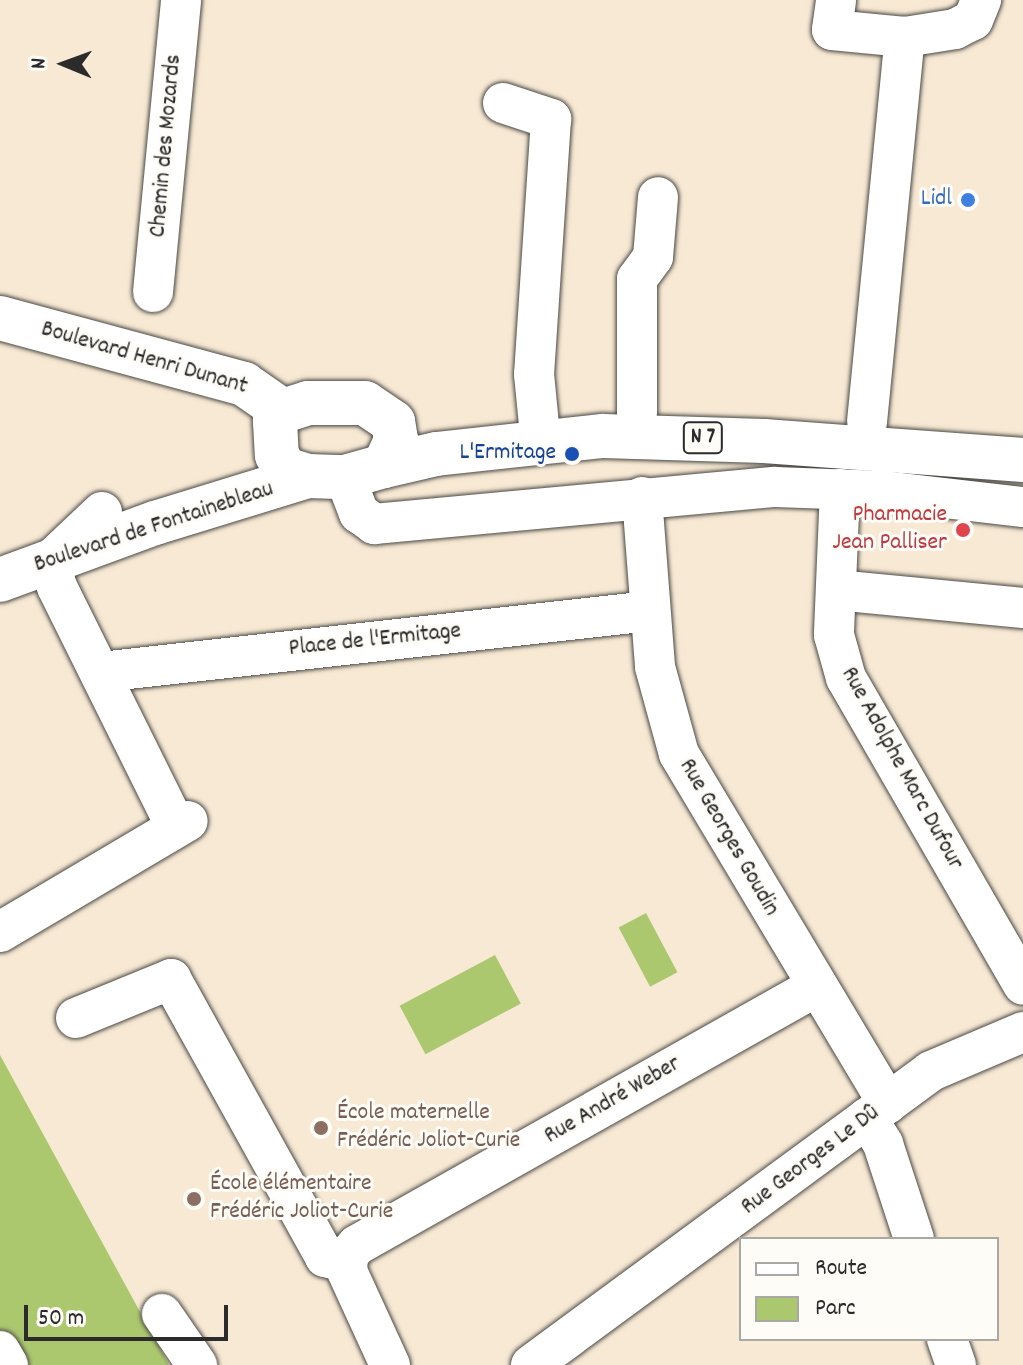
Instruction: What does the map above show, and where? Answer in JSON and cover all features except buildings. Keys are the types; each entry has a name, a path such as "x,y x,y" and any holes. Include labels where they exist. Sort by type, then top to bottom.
{"main road":[{"name":"Boulevard Henri Dunant","path":"0,318 244,384 283,411"},
{"name":"N 7","path":"283,411 308,403 365,403 393,422 469,432 637,413 867,422 1023,434"},
{"path":"283,411 273,437 331,472 393,454 393,422"},
{"name":"N 7","path":"331,472 436,454 603,436 793,442 1023,460"},
{"name":"Boulevard de Fontainebleau","path":"0,551 102,512 219,476 331,472"},
{"name":"Boulevard de Fontainebleau","path":"0,580 50,561 331,472"}],"street":[{"name":"Chemin des Mozards","path":"153,292 181,0"},
{"path":"836,1 832,30 905,37 955,29 973,20 981,0"},
{"path":"867,422 905,37"},
{"path":"503,103 551,119 534,374 539,425"},
{"path":"637,413 637,279 653,257 658,197"},
{"path":"331,472 359,513 374,524 775,487 840,489 1023,507"},
{"name":"Rue Adolphe Marc Dufour","path":"840,489 834,635 846,678 1023,985"},
{"name":"Rue Georges Goudin","path":"642,497 655,667 679,754 817,986 877,1110 883,1144 913,1237"},
{"path":"0,932 182,824 128,714 101,672 57,587 50,561 102,512"},
{"path":"836,590 1023,608"},
{"name":"Place de l'Ermitage","path":"101,672 573,611 650,611"},
{"path":"76,1018 171,979 325,1257 346,1262 390,1365"},
{"name":"Rue André Weber","path":"346,1262 357,1245 817,986"},
{"name":"Rue Georges Le Dû","path":"531,1365 877,1110 952,1059 1023,1032"},
{"path":"162,1314 197,1365"},
{"path":"948,1341 956,1365"},
{"path":"0,1351 8,1365"}],"green space":[{"path":"646,913 677,972 650,987 619,928"},
{"path":"495,955 521,1004 425,1054 400,1006"},
{"path":"0,1055 169,1365 0,1365"}],"place":[{"name":"Lidl","path":"968,200"},
{"name":"L'Ermitage","path":"572,454"},
{"name":"Pharmacie Jean Palliser","path":"963,530"},
{"name":"École maternelle Frédéric Joliot-Curie","path":"321,1128"},
{"name":"École élémentaire Frédéric Joliot-Curie","path":"194,1199"}]}
